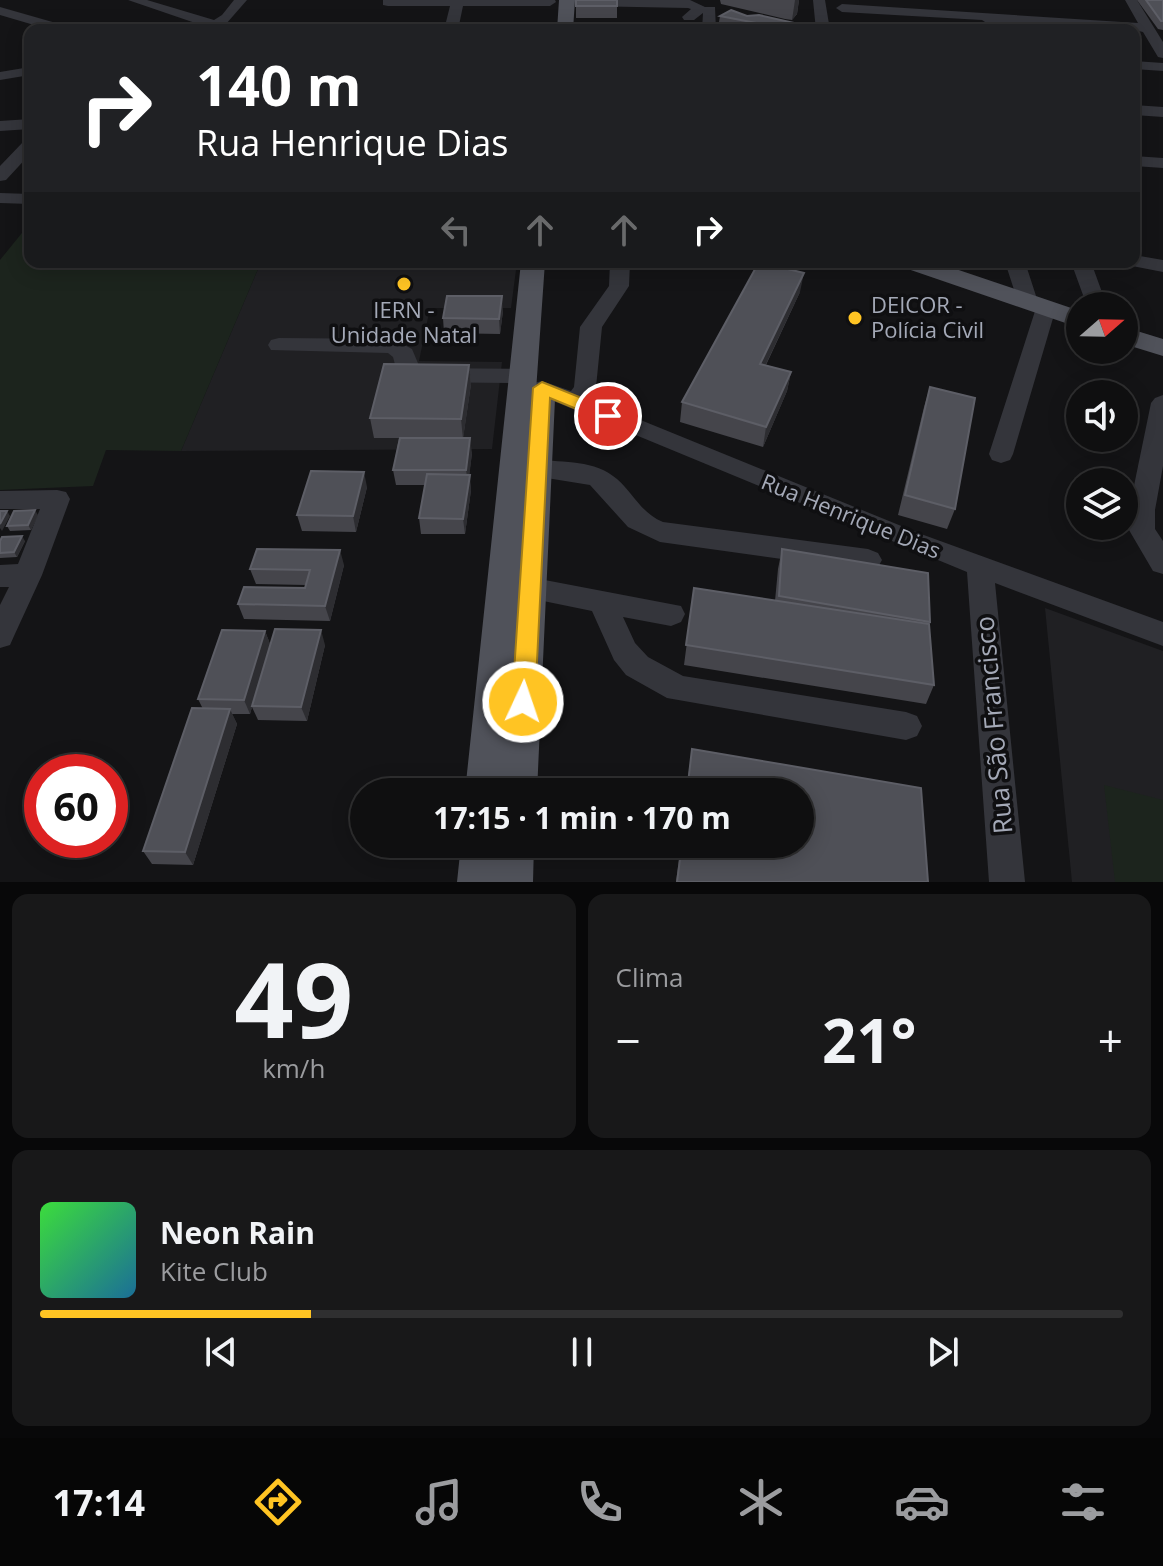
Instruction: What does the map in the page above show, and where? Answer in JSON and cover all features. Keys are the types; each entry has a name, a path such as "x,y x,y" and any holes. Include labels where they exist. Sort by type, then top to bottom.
{"main road":[{"path":"551,24 558,1"},
{"path":"558,1 564,24"},
{"path":"534,268 539,304"},
{"path":"488,778 533,382 539,304 549,268"},
{"path":"952,269 1066,315"},
{"path":"1138,340 1163,348"},
{"path":"517,778 537,469 533,382"},
{"path":"479,882 481,858"},
{"path":"511,882 512,858"}],"street":[{"path":"134,0 200,24"},
{"path":"219,0 239,3"},
{"path":"819,0 822,24"},
{"path":"1131,0 1163,54"},
{"path":"452,24 458,1"},
{"path":"388,2 558,1 697,10"},
{"path":"980,1 989,22"},
{"path":"215,24 239,3"},
{"path":"845,24 841,4 989,22 1042,24"},
{"path":"28,20 56,8"},
{"path":"0,11 43,24"},
{"path":"1140,28 1148,28"},
{"path":"1140,65 1163,67"},
{"path":"0,76 24,72"},
{"path":"1140,110 1163,112"},
{"path":"0,126 24,124"},
{"path":"0,176 24,150"},
{"path":"1140,161 1163,163"},
{"path":"0,198 24,199"},
{"path":"1140,262 1163,266"},
{"path":"576,402 585,387 591,327 619,286 620,268"},
{"path":"1001,454 1037,305 1018,268"},
{"path":"1083,268 1092,292"},
{"path":"279,345 393,346 404,354 405,367 414,375 533,382"},
{"name":"Rua Henrique Dias","path":"533,382 980,568 1163,634"},
{"path":"1163,403 1157,467 1142,510 1142,530 1163,563"},
{"path":"537,469 598,478 609,486 632,518 660,532 868,560"},
{"path":"0,500 57,499 28,575 0,636"},
{"name":"Rua São Francisco","path":"980,568 1007,882"},
{"path":"0,576 28,575"},
{"path":"529,588 671,614"},
{"path":"602,601 624,651 647,673 678,689 906,726"}],"shaded area":[{"path":"24,230 24,268 258,268 181,451 106,450 93,486 0,490 0,260"},
{"path":"258,268 516,268 511,308 430,308 419,361 502,362 492,449 181,451"},
{"path":"1045,608 1163,651 1163,882 1072,882"},
{"path":"1104,785 1163,800 1163,882 1115,882"}],"building":[{"path":"576,0 617,0 617,6 576,6"},
{"path":"1146,0 1163,0 1163,21 1161,21"},
{"path":"731,10 747,16 759,15 799,24 761,24 720,16"},
{"path":"756,268 784,268 804,273 760,364 791,372 766,427 682,402"},
{"path":"447,296 502,296 499,319 443,318"},
{"path":"384,364 469,365 461,419 370,418"},
{"path":"930,387 975,398 955,509 905,495"},
{"path":"400,438 470,438 466,470 393,470"},
{"path":"311,471 364,472 353,516 297,515"},
{"path":"427,474 470,475 463,519 419,518"},
{"path":"35,510 28,525 7,526 14,511"},
{"path":"0,511 7,511 0,524"},
{"path":"22,536 14,552 0,553 2,537"},
{"path":"257,549 340,550 325,606 238,604 244,587 305,588 310,570 250,569"},
{"path":"782,549 928,573 930,622 779,596"},
{"path":"694,588 929,624 934,685 686,645"},
{"path":"275,629 321,630 301,707 252,706"},
{"path":"222,630 265,631 244,700 198,699"},
{"path":"192,708 230,709 185,852 143,851"},
{"path":"692,749 921,788 928,882 677,882 680,858 814,858 814,778 689,778"}],"place":[{"name":"IERN - Unidade Natal","path":"404,284"},
{"name":"DEICOR - Polícia Civil","path":"855,318"}],"route":[{"path":"523,702 542,388 608,416"}]}
